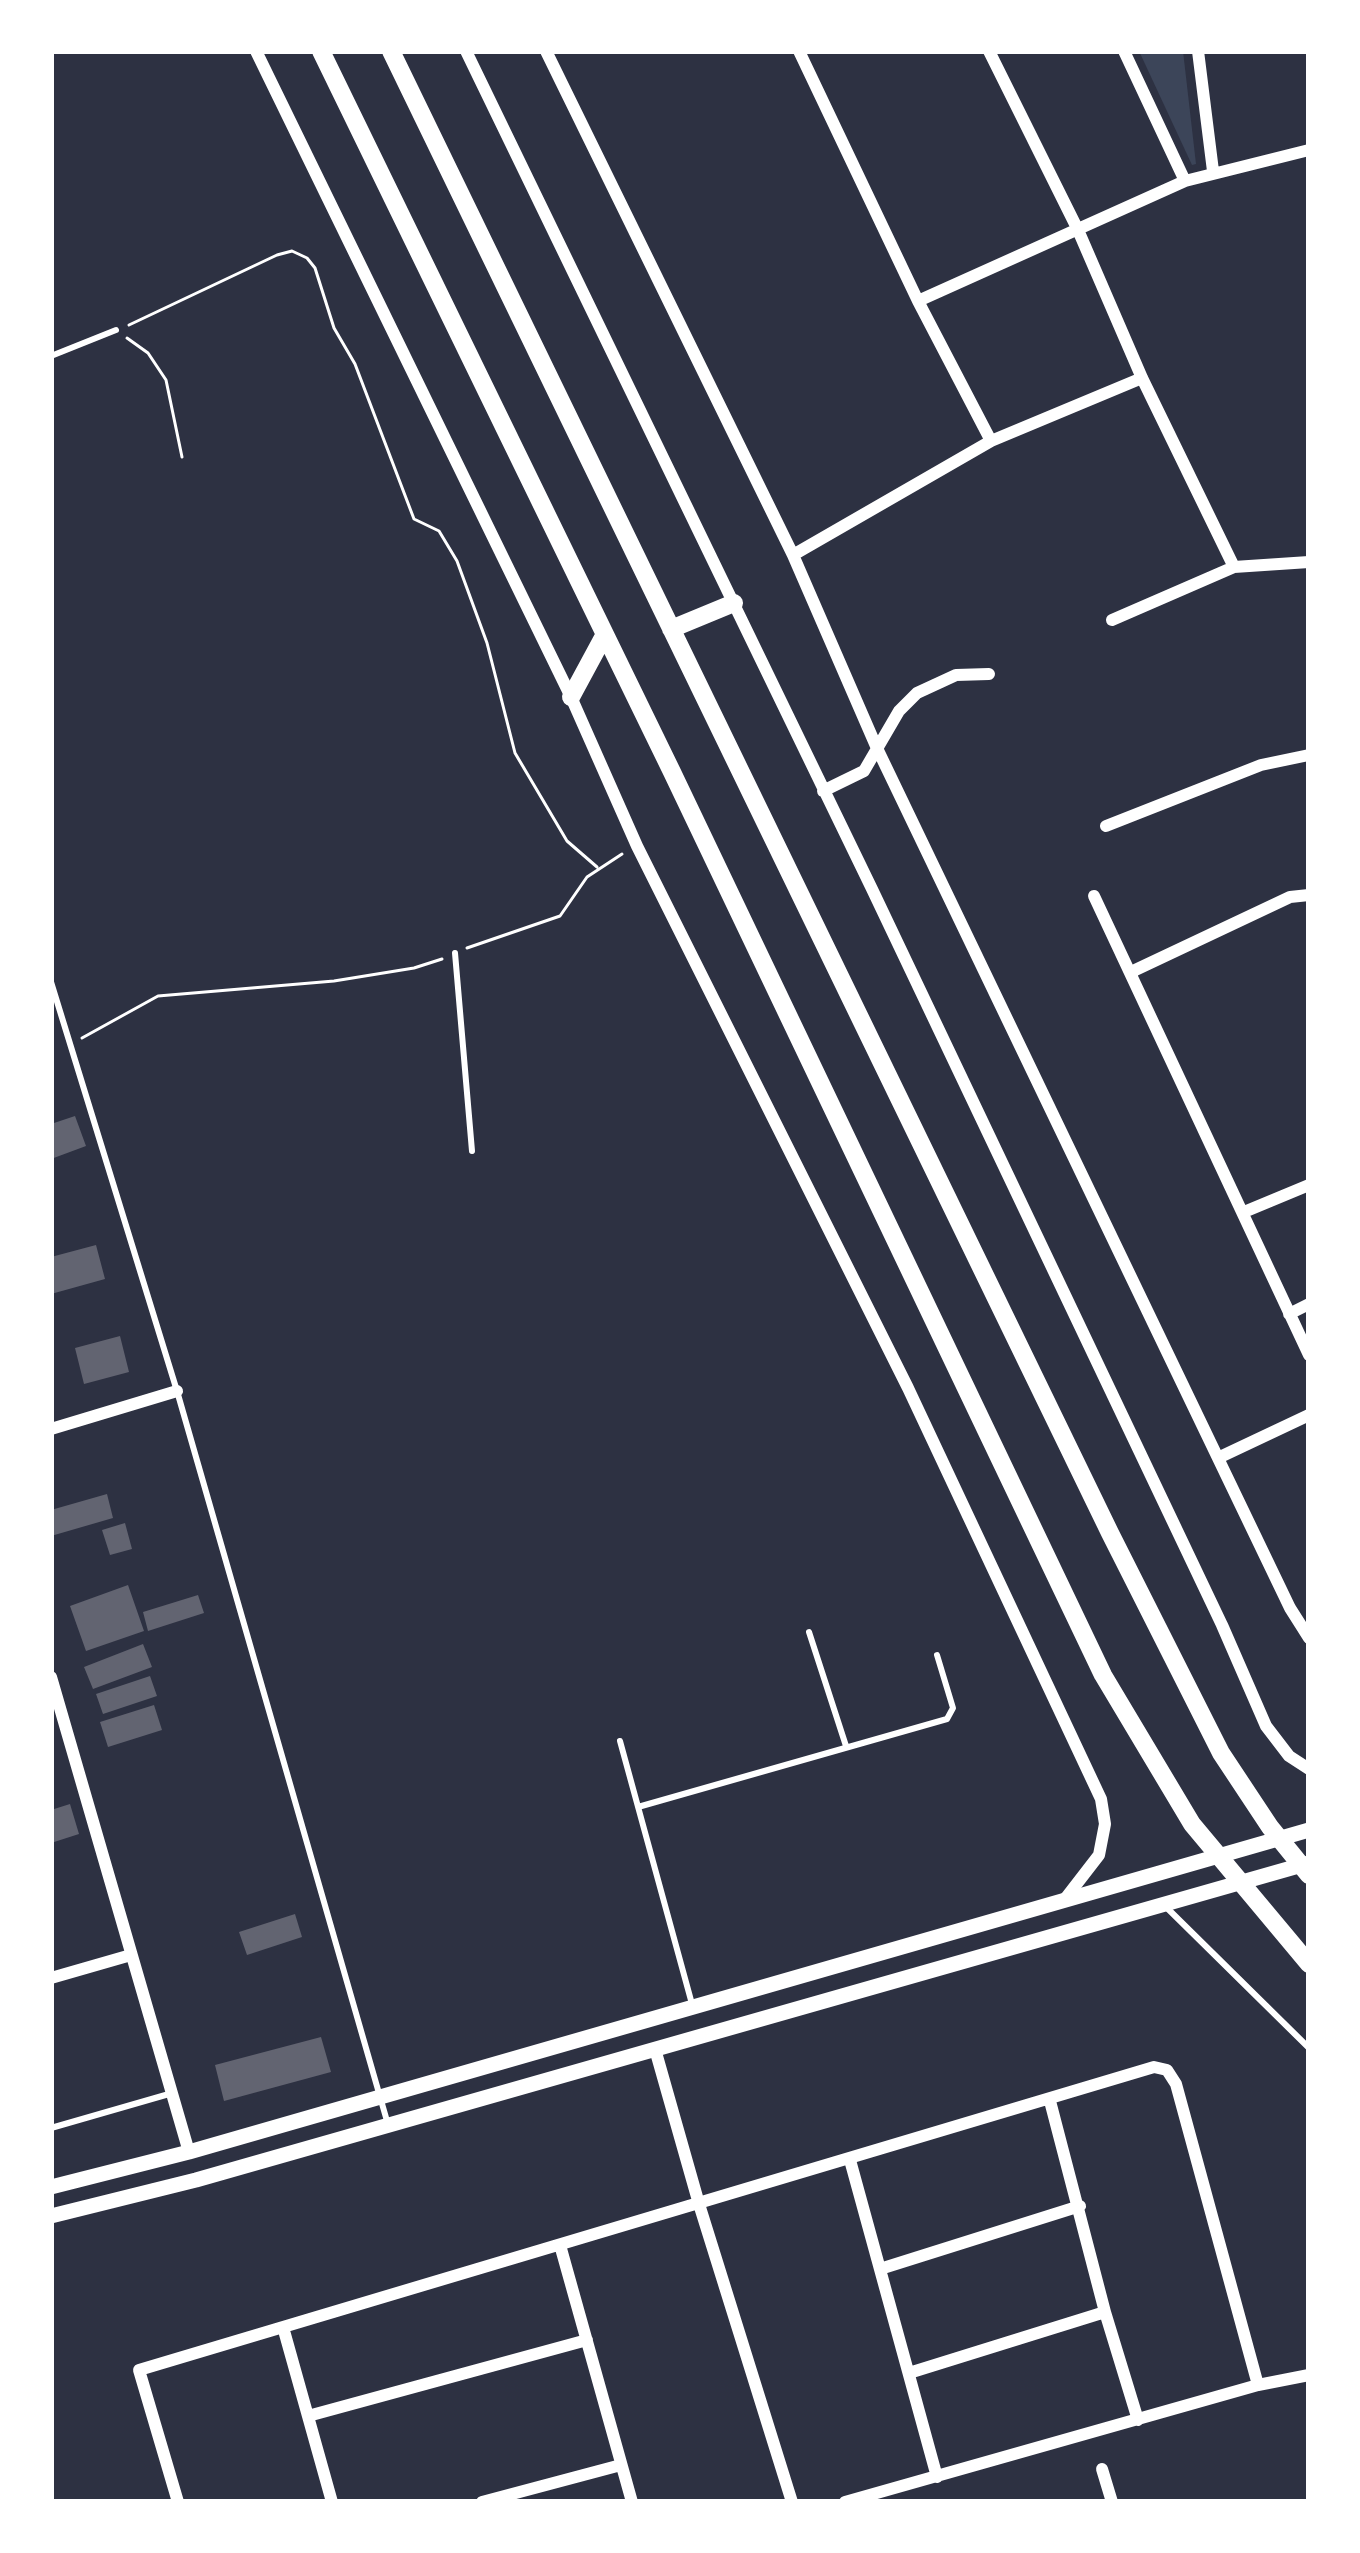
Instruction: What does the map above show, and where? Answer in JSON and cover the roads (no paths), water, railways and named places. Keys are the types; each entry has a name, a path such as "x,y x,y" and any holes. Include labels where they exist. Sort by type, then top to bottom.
{"main road":[{"path":"321,51 672,772 1102,1675 1192,1824 1309,1964"},
{"path":"391,51 1220,1753 1309,1875"},
{"path":"671,629 734,603"},
{"path":"571,697 605,634"}],"street":[{"path":"256,51 571,697 637,846 908,1388 1101,1799 1105,1824 1099,1856 1065,1900"},
{"path":"466,51 824,790 1222,1624 1266,1726 1289,1756 1309,1769"},
{"path":"546,51 793,555 876,746 1289,1608 1309,1637"},
{"path":"799,51 918,302 991,441"},
{"path":"988,51 1078,230 1142,378 1234,567"},
{"path":"1124,51 1185,181"},
{"path":"1198,51 1213,171"},
{"path":"918,302 1185,181 1309,150"},
{"path":"793,555 991,441 1142,378"},
{"path":"1112,620 1234,567 1309,562"},
{"path":"824,790 864,770 898,711 917,693 956,675 989,674"},
{"path":"1106,826 1262,765 1309,754"},
{"path":"1131,972 1289,897 1309,895"},
{"path":"1094,896 1309,1354"},
{"path":"1244,1213 1309,1185"},
{"path":"1289,1313 1309,1304"},
{"path":"51,1429 178,1391"},
{"path":"1220,1457 1309,1415"},
{"path":"51,1677 188,2152"},
{"path":"51,2187 188,2152 1309,1830"},
{"path":"51,2216 196,2180 1309,1864"},
{"path":"51,1978 131,1955"},
{"path":"655,2049 792,2502"},
{"path":"178,2502 140,2370 1154,2067 1172,2076 1258,2385"},
{"path":"1050,2101 1138,2420"},
{"path":"850,2160 937,2477"},
{"path":"880,2269 1080,2206"},
{"path":"560,2246 632,2502"},
{"path":"909,2373 1105,2312"},
{"path":"283,2327 332,2502"},
{"path":"308,2416 586,2340"},
{"path":"845,2502 1258,2385 1309,2375"},
{"path":"482,2502 621,2464"},
{"path":"1102,2469 1112,2502"}],"lane":[{"path":"51,356 116,330"},
{"path":"455,953 472,1151"},
{"path":"51,982 178,1391 388,2124"},
{"path":"809,1632 846,1745"},
{"path":"638,1807 951,1716 953,1708 938,1655"},
{"path":"620,1741 693,2007"},
{"path":"1165,1905 1309,2048"},
{"path":"51,2128 172,2093"}]}
